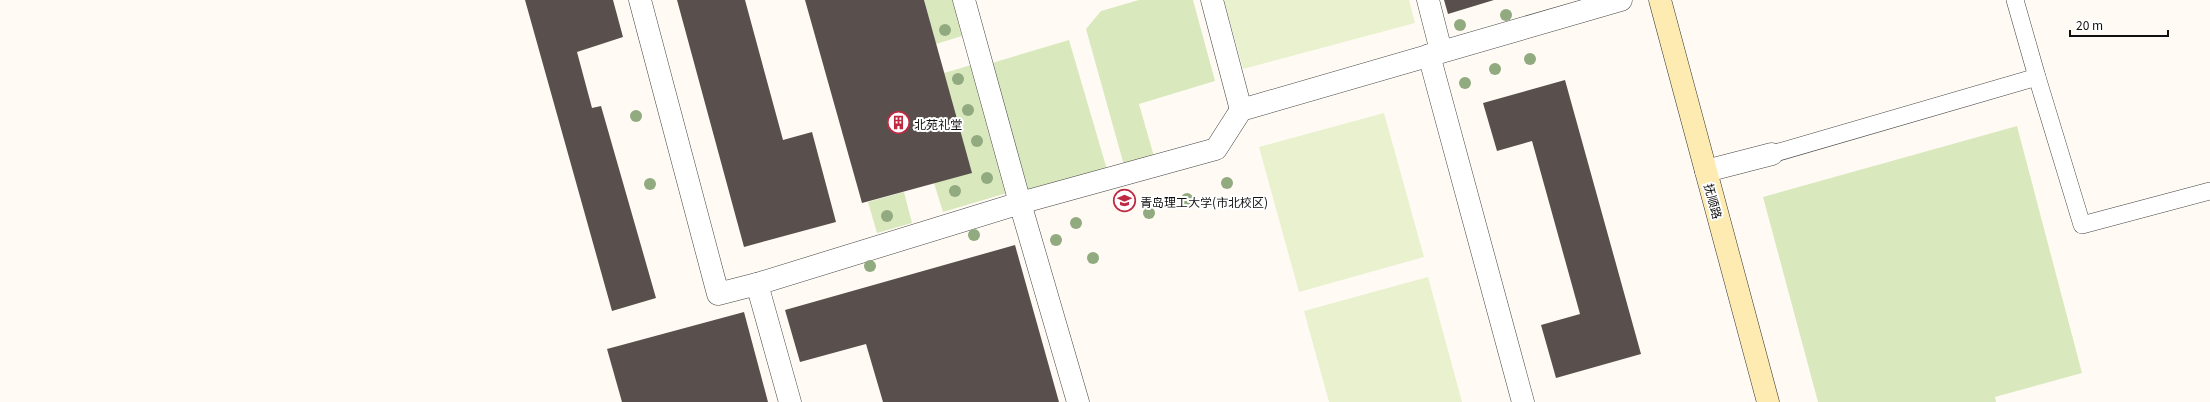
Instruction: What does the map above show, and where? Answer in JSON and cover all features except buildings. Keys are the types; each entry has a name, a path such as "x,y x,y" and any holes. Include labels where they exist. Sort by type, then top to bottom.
{"main road":[{"name":"抚顺路","path":"1660,0 1768,402"}],"street":[{"path":"640,0 718,294 757,284 1020,204 1216,149 1241,110 1621,0"},
{"path":"964,0 1020,204 1078,402"},
{"path":"1212,0 1241,110"},
{"path":"1428,0 1435,53 1523,402"},
{"path":"1706,171 1772,154"},
{"path":"757,284 790,402"}],"lane":[{"path":"2016,0 2037,78 2082,226 2210,191"},
{"path":"1772,154 2037,78"}],"green space":[{"path":"924,0 953,0 962,36 936,44"},
{"path":"1139,0 1193,0 1215,81 1139,104 1155,160 1125,169 1086,29 1101,11"},
{"path":"1224,0 1409,0 1415,23 1243,69"},
{"path":"1069,40 1108,173 1029,196 992,63"},
{"path":"971,65 1007,193 943,212 934,183 944,73"},
{"path":"1384,113 1424,257 1299,292 1259,147"},
{"path":"2017,126 2082,373 1995,397 1996,402 1818,402 1763,197"},
{"path":"904,192 912,223 877,233 868,202"},
{"path":"1428,277 1462,402 1329,402 1304,311"}],"place":[{"name":"北苑礼堂","path":"899,123"},
{"name":"青岛理工大学(市北校区)","path":"1125,201"}]}
